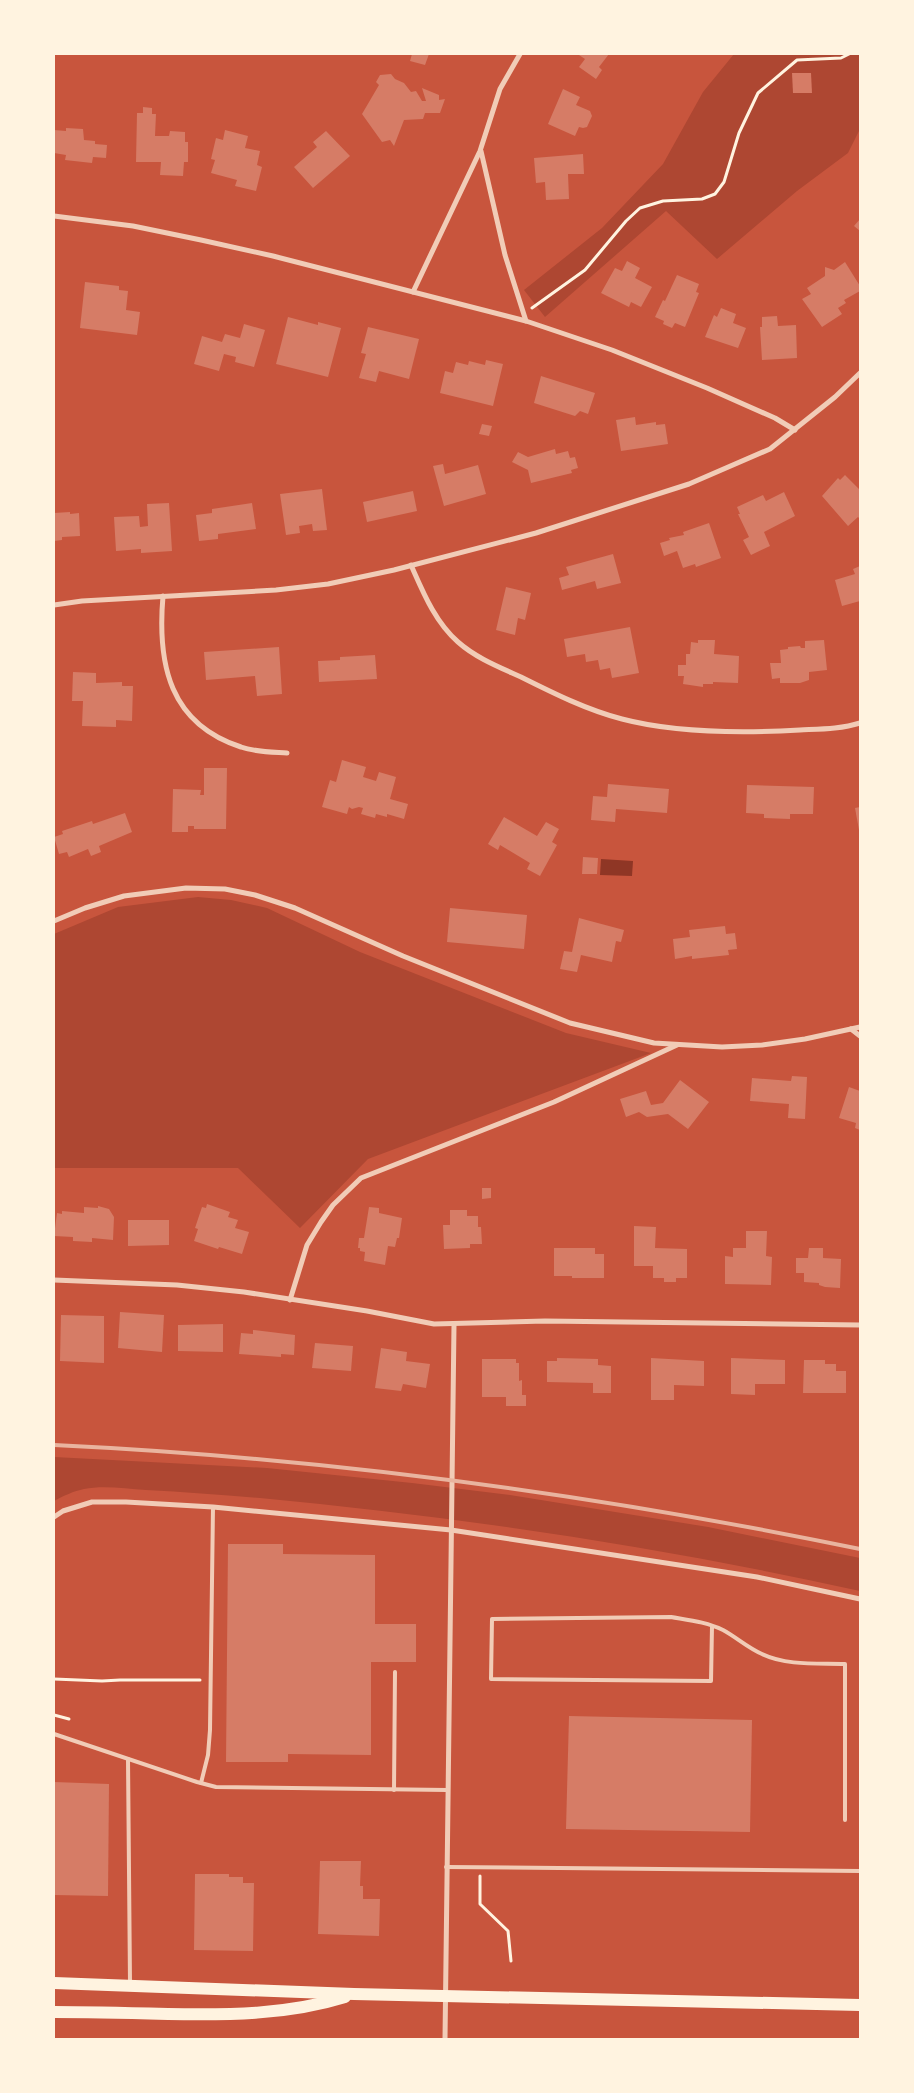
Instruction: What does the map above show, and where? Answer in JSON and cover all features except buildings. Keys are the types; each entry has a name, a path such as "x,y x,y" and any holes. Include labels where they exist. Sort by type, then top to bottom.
{"main road":[{"path":"54,1983 354,1994 860,2005"},
{"path":"54,2012 260,2013 303,2008 354,1994"}],"street":[{"path":"413,292 480,151 500,89 520,54"},
{"path":"480,151 505,255 526,321"},
{"path":"54,216 133,226 201,240 526,321 612,350 707,388 775,418 795,430"},
{"path":"54,605 82,601 276,590 328,584 536,534 689,484 770,449 835,397 860,373"},
{"path":"411,565 442,625 457,642 477,657 587,707 621,719 665,727 747,731 831,728 860,723"},
{"path":"163,596 161,613 164,658 175,694 186,712 195,722 214,736 228,742 243,748 287,754"},
{"path":"54,922 85,908 124,896 186,888 225,890 255,895 295,908 403,956 570,1023 654,1043 722,1047 762,1046 860,1027"},
{"path":"851,1029 860,1036"},
{"path":"290,1300 308,1245 321,1222 333,1204 361,1178 554,1102 678,1045"},
{"path":"54,1280 177,1284 367,1311 434,1324 545,1321 860,1325"},
{"path":"445,2039 454,1324"},
{"path":"54,1517 63,1510 92,1502 126,1502 451,1530 757,1578 860,1599"}],"lane":[{"path":"201,1783 209,1744 212,1680 213,1508"},
{"path":"712,1626 710,1681 491,1679 492,1619 671,1617 712,1626 761,1654 780,1660 845,1664 845,1820"},
{"path":"394,1790 395,1672"},
{"path":"54,1734 201,1783 232,1788 447,1790"},
{"path":"128,1759 130,1985"},
{"path":"446,1867 860,1871"}],"path":[{"path":"523,314 585,270 630,217 640,208 663,202 702,199 714,194 724,182 739,133 758,93 797,60 841,58 849,54"},
{"path":"54,1679 102,1681 212,1680"},
{"path":"54,1715 69,1719"},
{"path":"480,1867 480,1904 508,1931 511,1961"}],"shaded area":[{"path":"734,54 860,54 860,129 848,153 797,191 717,259 666,211 545,317 524,290 602,228 663,164 703,92"},
{"path":"601,859 633,861 632,876 600,875"},
{"path":"198,897 231,900 267,908 360,952 566,1033 651,1053 368,1159 300,1228 238,1168 54,1168 54,934 118,907"},
{"path":"54,1457 267,1468 412,1483 510,1495 708,1527 860,1558 860,1591 636,1547 411,1514 260,1498 107,1487 80,1490 54,1501"}],"railway":[{"path":"54,1445 258,1459 459,1481 660,1511 860,1549"}]}
